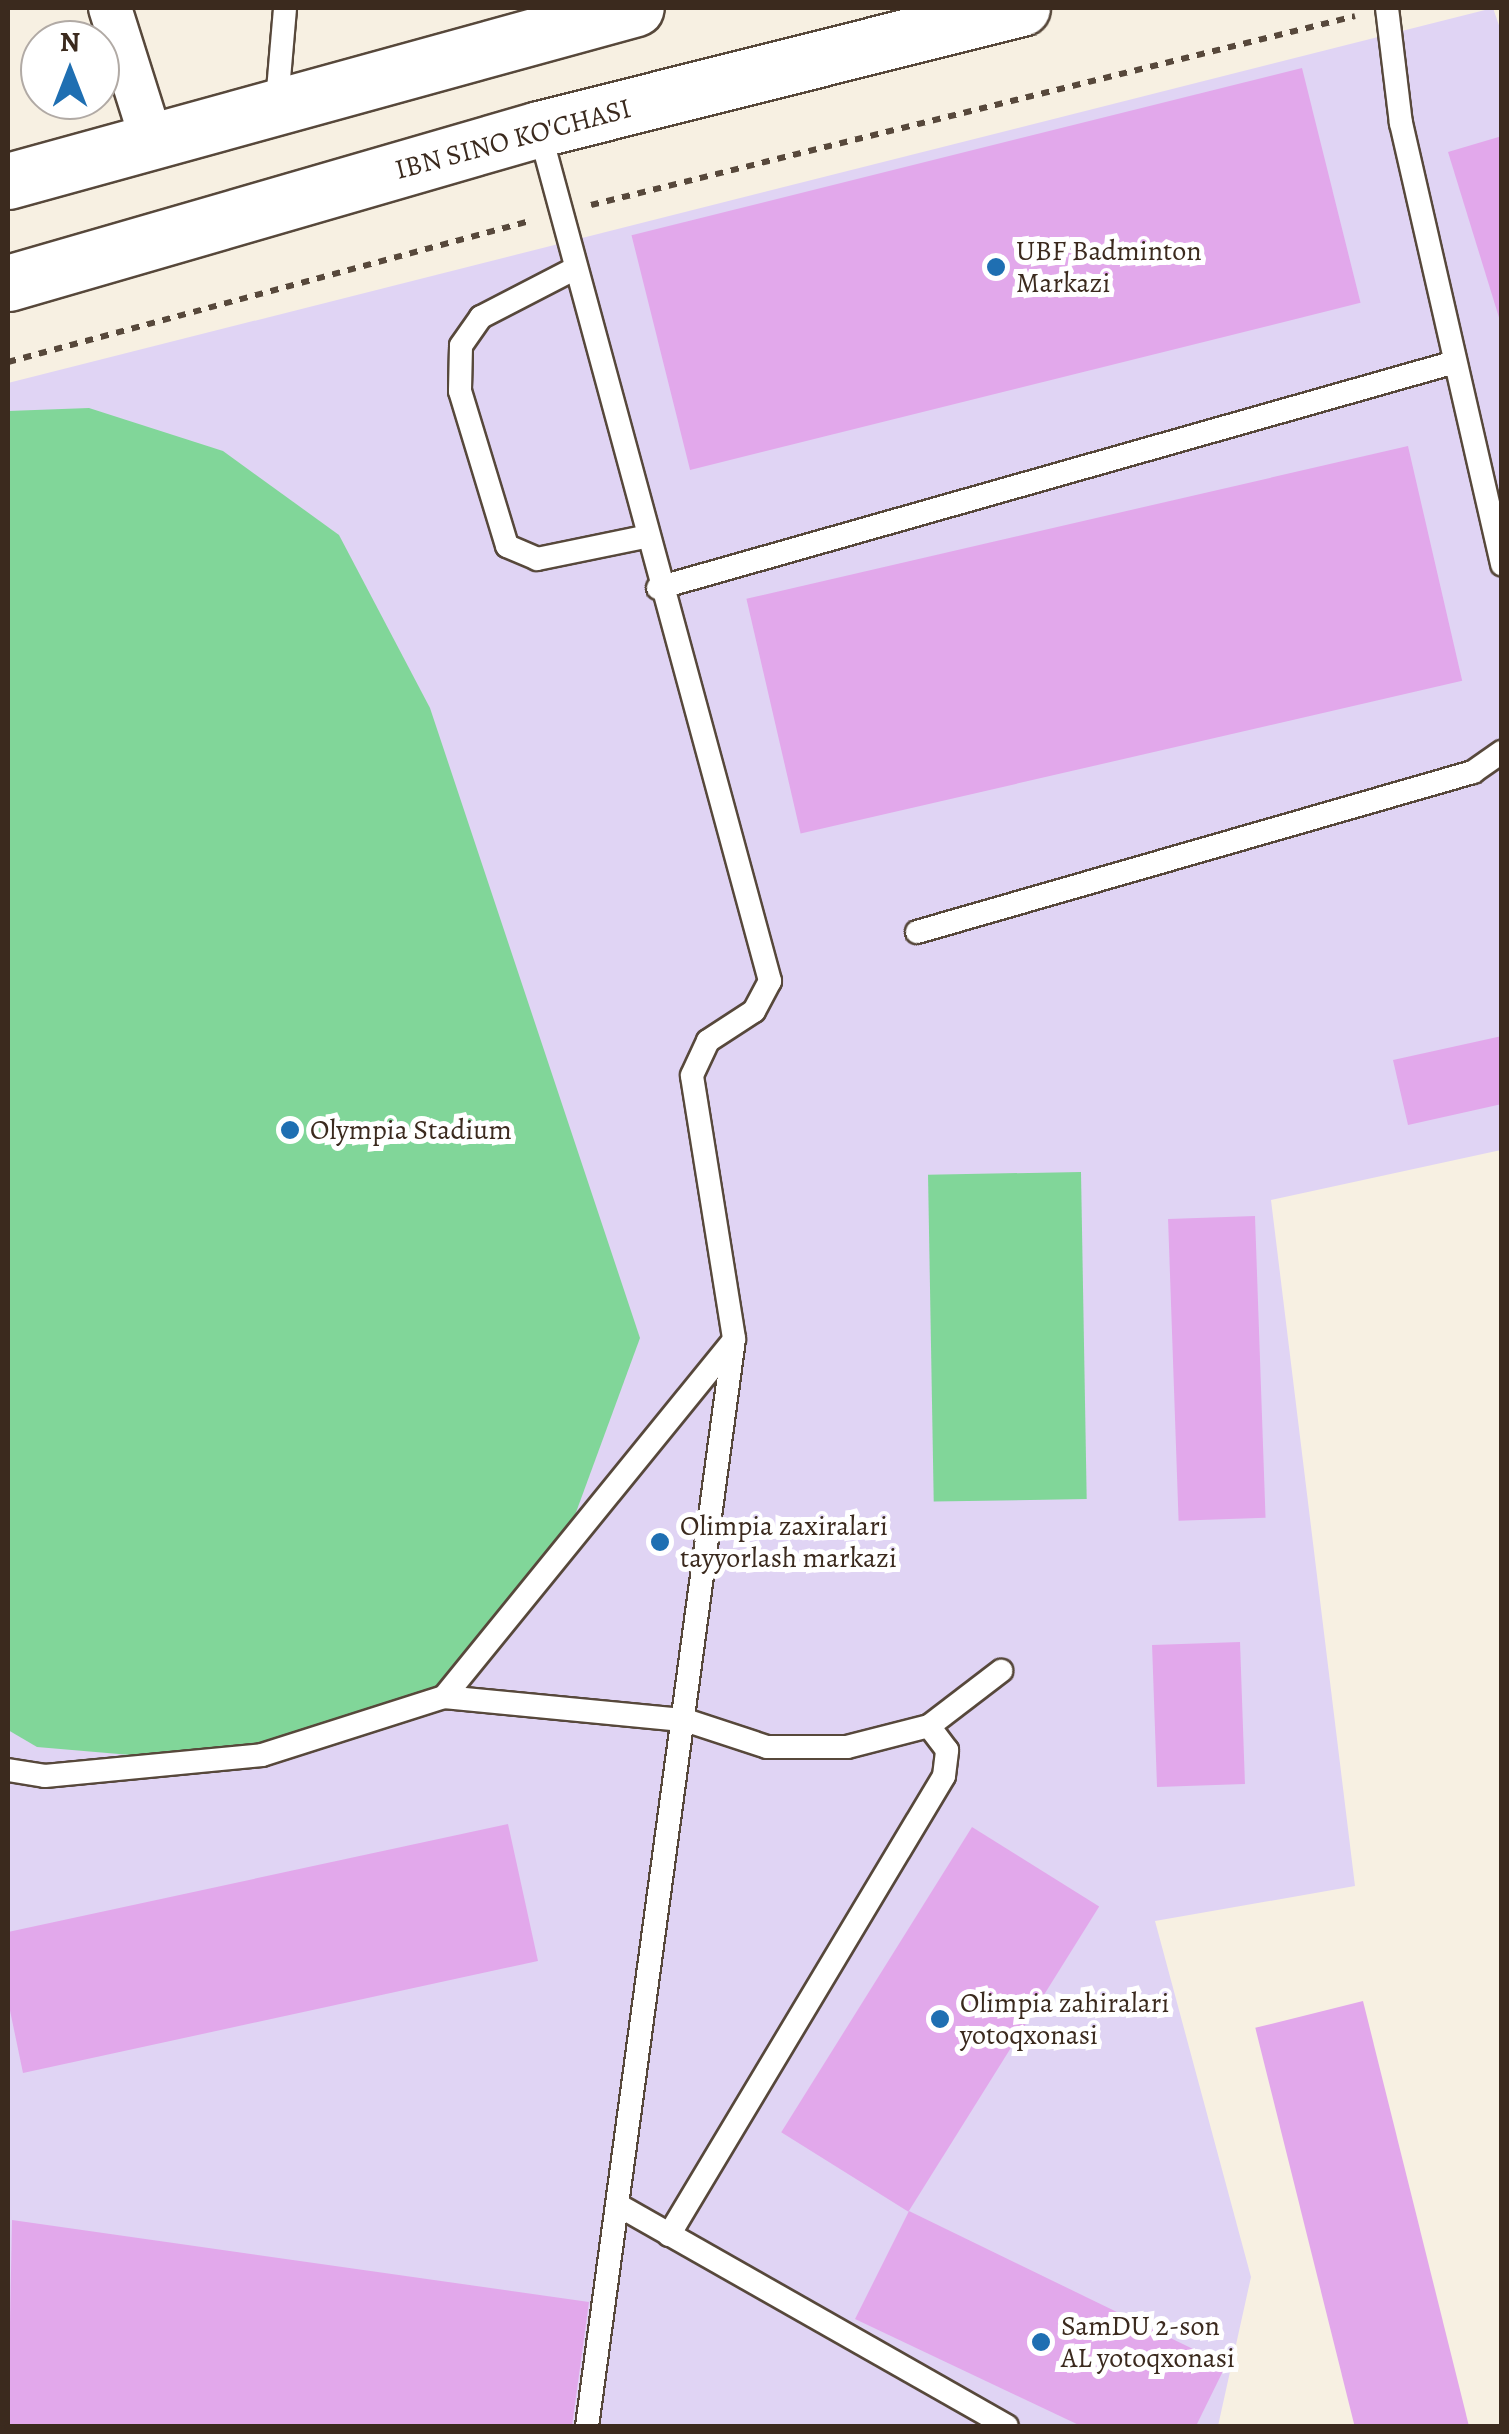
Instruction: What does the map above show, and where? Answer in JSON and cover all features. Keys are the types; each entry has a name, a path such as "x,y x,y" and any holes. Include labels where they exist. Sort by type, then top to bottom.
{"main road":[{"path":"8,181 150,135 636,8"},
{"name":"IBN SINO KO'CHASI","path":"8,283 538,129 1022,8"}],"street":[{"path":"110,8 150,135"}],"lane":[{"path":"277,102 285,8"},
{"path":"1387,8 1401,124 1502,565"},
{"path":"538,129 644,537 770,981 754,1011 708,1042 692,1076 734,1339 587,2426"},
{"path":"574,269 482,317 461,346 460,391 507,546 537,559 644,537"},
{"path":"658,588 1455,362"},
{"path":"917,932 1473,772 1502,752"},
{"path":"444,1698 734,1339"},
{"path":"8,1770 45,1776 262,1754 444,1698 685,1720 767,1746 847,1746 929,1726 1001,1671"},
{"path":"670,2234 944,1776 947,1750 929,1726"},
{"path":"618,2205 1007,2426"}],"path":[{"path":"8,362 560,212 1387,8"}],"shaded area":[{"name":"Olimpia zaxiralari tayyorlash markazi","path":"1493,8 1502,34 1501,1150 1271,1200 1355,1886 1155,1921 1251,2277 1218,2426 8,2426 8,383"}],"green space":[{"name":"Olympia Stadium","path":"89,408 223,451 339,535 430,708 640,1338 560,1556 443,1689 224,1763 37,1747 8,1730 8,411"},
{"path":"1081,1172 1087,1499 934,1502 928,1175"}],"building":[{"name":"UBF Badminton Markazi","path":"1302,68 1361,303 690,470 632,235"},
{"path":"1502,136 1502,324 1501,324 1448,152"},
{"path":"1408,446 1462,681 801,834 746,599"},
{"path":"1502,1036 1502,1104 1408,1125 1393,1060"},
{"path":"1255,1216 1266,1518 1179,1521 1168,1219"},
{"path":"1240,1642 1245,1784 1157,1787 1152,1645"},
{"path":"508,1824 538,1961 23,2073 8,2001 8,1932"},
{"name":"Olimpia zahiralari yotoqxonasi","path":"972,1827 1099,1906 908,2212 781,2132"},
{"path":"1363,2001 1469,2426 1355,2426 1255,2028"},
{"name":"SamDU 2-son AL yotoqxonasi","path":"909,2211 1226,2365 1196,2426 1081,2426 855,2319"},
{"path":"12,2220 589,2302 572,2426 8,2426"}],"place":[{"name":"UBF Badminton Markazi","path":"996,267"},
{"name":"Olympia Stadium","path":"290,1130"},
{"name":"Olimpia zaxiralari tayyorlash markazi","path":"660,1542"},
{"name":"Olimpia zahiralari yotoqxonasi","path":"940,2019"},
{"name":"SamDU 2-son AL yotoqxonasi","path":"1041,2342"}]}
